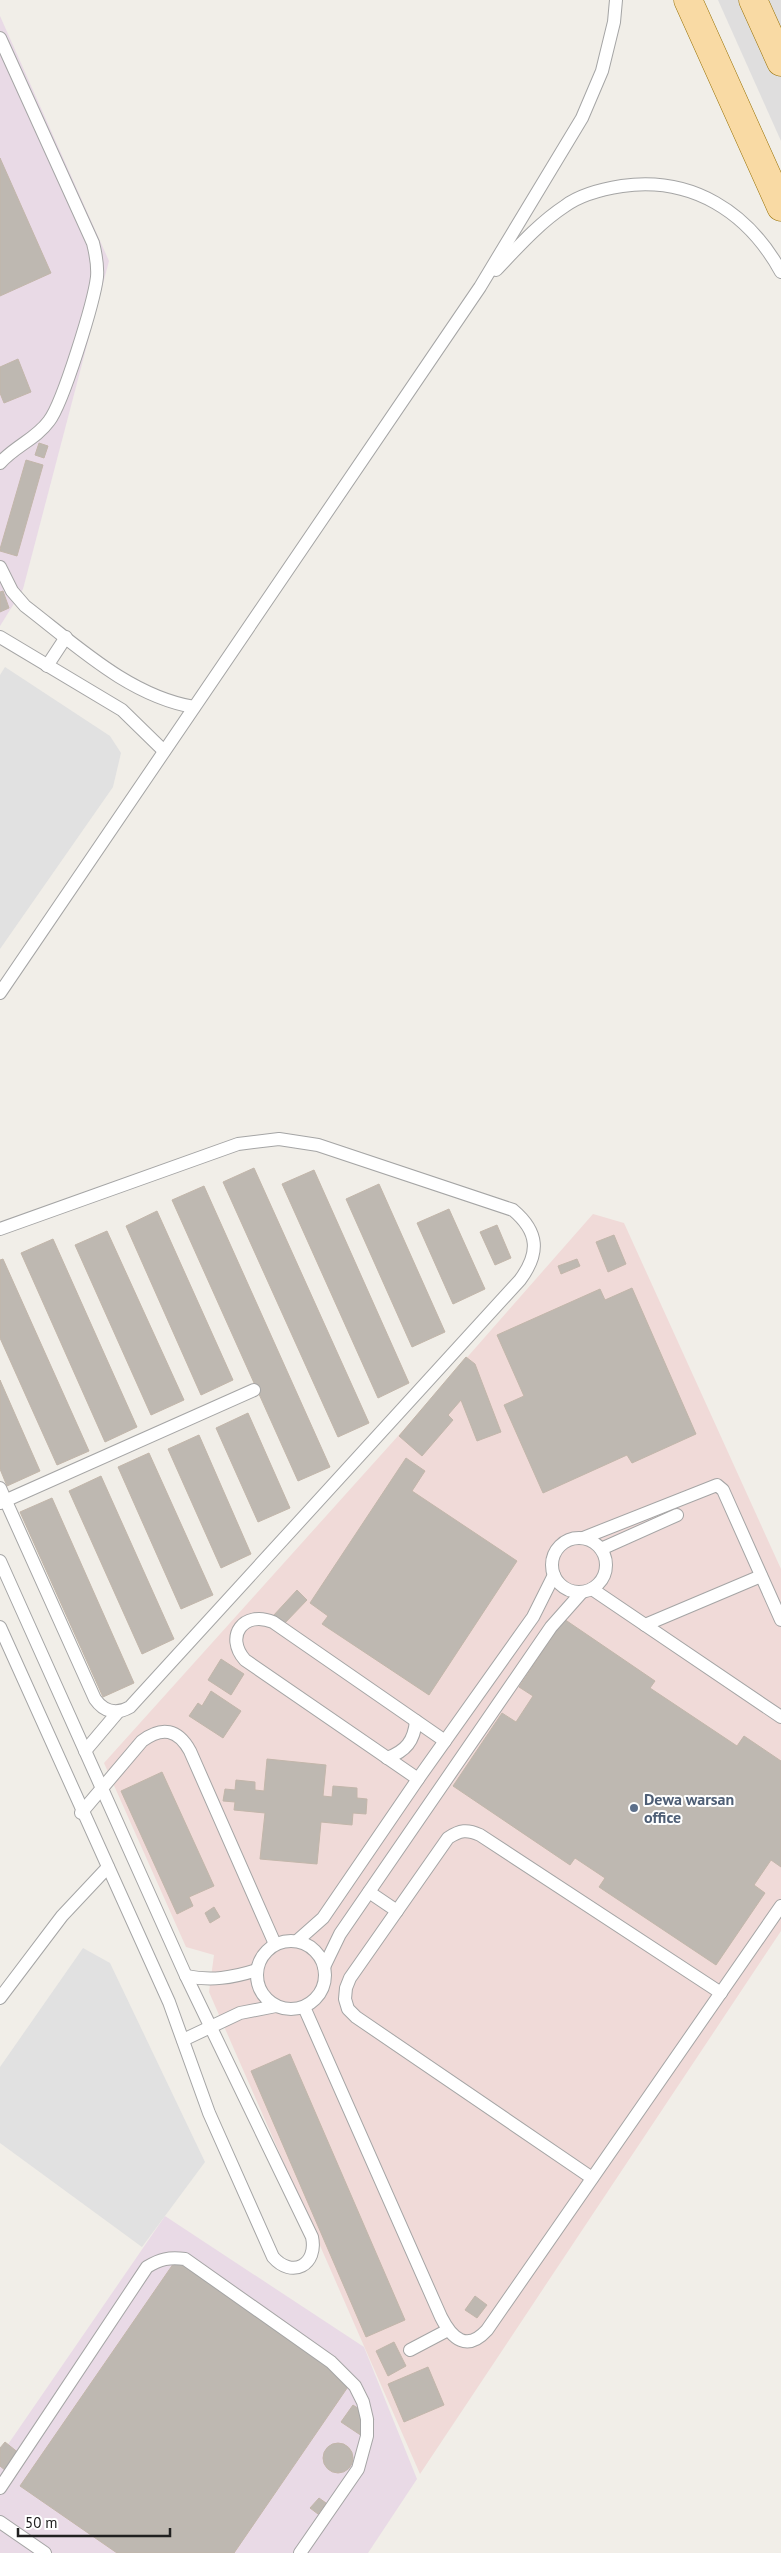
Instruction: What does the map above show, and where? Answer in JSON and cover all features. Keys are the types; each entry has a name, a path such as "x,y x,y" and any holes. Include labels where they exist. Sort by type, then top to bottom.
{"main road":[{"path":"688,0 781,207"},
{"path":"753,0 781,62"}],"lane":[{"path":"0,993 480,287 582,118 602,71 614,22 616,0"},
{"path":"0,38 93,244 98,267 95,290 56,410 42,430 8,454 0,463"},
{"path":"480,287 535,230 566,205 602,189 642,183 681,188 718,203 750,227 781,272"},
{"path":"0,567 17,599 66,637 135,686 158,698 194,707"},
{"path":"0,637 122,710 164,751"},
{"path":"47,666 66,637"},
{"path":"0,1229 238,1144 280,1139 318,1144 513,1210 526,1221 533,1236 534,1252 530,1267 520,1280 130,1708 118,1712 109,1711 100,1707 95,1699 3,1501 0,1488"},
{"path":"3,1501 254,1390"},
{"path":"781,1620 723,1490 717,1485 583,1538 567,1541 556,1552 552,1567 554,1575 566,1588 587,1590 645,1625 781,1717"},
{"path":"601,1549 677,1515"},
{"path":"324,1967 334,1944 551,1627 604,1575 605,1557 601,1549 593,1542 583,1538"},
{"path":"0,1561 186,1976 312,2237 314,2246 312,2256 306,2263 288,2268 279,2264 273,2257 209,2113 161,1984 0,1628"},
{"path":"276,2006 260,1991 257,1970 267,1951 276,1944 297,1941 323,1918 418,1778 533,1617 554,1575"},
{"path":"645,1625 761,1576"},
{"path":"418,1778 245,1660 238,1652 236,1642 238,1632 244,1623 253,1618 264,1618 273,1622 445,1741"},
{"path":"85,1751 118,1712"},
{"path":"387,1758 397,1754 409,1745 415,1731 416,1721"},
{"path":"82,1812 142,1741 152,1734 169,1732 184,1740 276,1944"},
{"path":"592,2178 356,2017 348,2009 345,1999 346,1988 350,1978 448,1838 458,1831 469,1830 480,1834 720,1993"},
{"path":"0,1998 62,1916 108,1867"},
{"path":"369,1892 397,1911"},
{"path":"304,2007 448,2330 456,2338 467,2342 479,2339 781,1906"},
{"path":"183,2040 240,2013 276,2006 290,2010 304,2007 314,2000 322,1990 325,1979 324,1967 314,1950 297,1941"},
{"path":"186,1976 219,1979 257,1970"},
{"path":"0,2488 147,2268 165,2258 185,2259 331,2362 355,2386 363,2402 368,2436 358,2469 300,2553"},
{"path":"410,2350 448,2330"},
{"path":"0,2522 45,2553"}],"shaded area":[{"path":"718,0 781,0 781,141"},
{"path":"0,16 109,261 23,589 0,626"},
{"path":"5,667 110,736 121,753 113,787 0,949 0,675"},
{"path":"593,1214 624,1223 781,1569 781,1931 420,2474 209,1992 214,1955 186,1947 104,1763 398,1436"},
{"path":"83,1948 110,1963 205,2162 142,2247 0,2143 0,2067"},
{"path":"165,2216 364,2347 417,2479 368,2553 0,2553 0,2456"}],"building":[{"path":"0,158 51,273 0,296"},
{"path":"18,359 31,392 4,403 0,393 0,367"},
{"path":"39,443 48,446 44,458 35,455"},
{"path":"26,460 43,465 17,556 0,551 0,549"},
{"path":"3,591 9,608 0,612 0,592"},
{"path":"254,1168 369,1423 338,1437 223,1182"},
{"path":"314,1170 409,1383 378,1398 282,1184"},
{"path":"379,1184 445,1332 412,1347 346,1199"},
{"path":"204,1186 330,1467 298,1481 172,1200"},
{"path":"449,1209 485,1289 453,1304 417,1223"},
{"path":"157,1211 233,1380 201,1395 126,1226"},
{"path":"497,1225 511,1258 495,1265 480,1232"},
{"path":"107,1231 184,1400 151,1415 75,1245"},
{"path":"614,1235 626,1264 608,1272 596,1242"},
{"path":"53,1239 137,1427 105,1442 21,1253"},
{"path":"3,1259 89,1451 57,1465 0,1338 0,1260"},
{"path":"577,1259 580,1266 561,1274 558,1266"},
{"path":"632,1288 696,1434 632,1463 627,1455 543,1493 504,1405 524,1396 497,1335 600,1289 605,1300"},
{"path":"466,1357 475,1364 501,1432 477,1441 461,1400 448,1415 453,1420 422,1456 399,1436"},
{"path":"0,1380 40,1471 7,1486 0,1469"},
{"path":"248,1413 290,1508 258,1522 216,1428"},
{"path":"199,1435 251,1554 221,1568 168,1449"},
{"path":"149,1453 213,1595 181,1609 118,1467"},
{"path":"406,1458 425,1471 412,1491 517,1561 429,1695 322,1624 328,1616 310,1603"},
{"path":"101,1476 174,1639 142,1654 69,1491"},
{"path":"52,1498 134,1683 103,1697 20,1512"},
{"path":"297,1590 307,1600 283,1625 273,1616"},
{"path":"564,1619 655,1681 650,1688 737,1746 744,1736 781,1761 781,1867 771,1860 754,1885 765,1893 716,1965 599,1887 605,1878 575,1858 570,1865 453,1786 502,1713 516,1722 533,1696 519,1687"},
{"path":"221,1659 244,1674 231,1695 208,1680"},
{"path":"211,1691 241,1711 223,1738 189,1716 198,1703 202,1706"},
{"path":"267,1759 326,1765 323,1796 332,1797 333,1786 357,1788 357,1798 367,1799 366,1814 353,1813 352,1825 321,1822 317,1864 260,1859 265,1813 234,1810 235,1802 223,1801 225,1789 235,1790 236,1780 255,1782 255,1790 264,1791"},
{"path":"162,1772 214,1886 189,1897 193,1906 177,1914 121,1791"},
{"path":"214,1907 220,1917 210,1923 205,1913"},
{"path":"290,2054 405,2320 366,2337 251,2071"},
{"path":"178,2257 354,2378 234,2553 117,2553 20,2486"},
{"path":"475,2296 487,2305 477,2318 465,2310"},
{"path":"394,2342 406,2366 388,2376 376,2351"},
{"path":"428,2367 444,2405 404,2422 388,2384"},
{"path":"353,2405 374,2419 362,2436 341,2422"},
{"path":"5,2442 20,2454 6,2471 0,2466 0,2448"},
{"path":"338,2443 349,2447 353,2458 349,2469 338,2473 327,2469 323,2458 327,2447"},
{"path":"319,2498 326,2503 318,2514 310,2508"}],"place":[{"name":"Dewa warsan office","path":"634,1808"}]}
